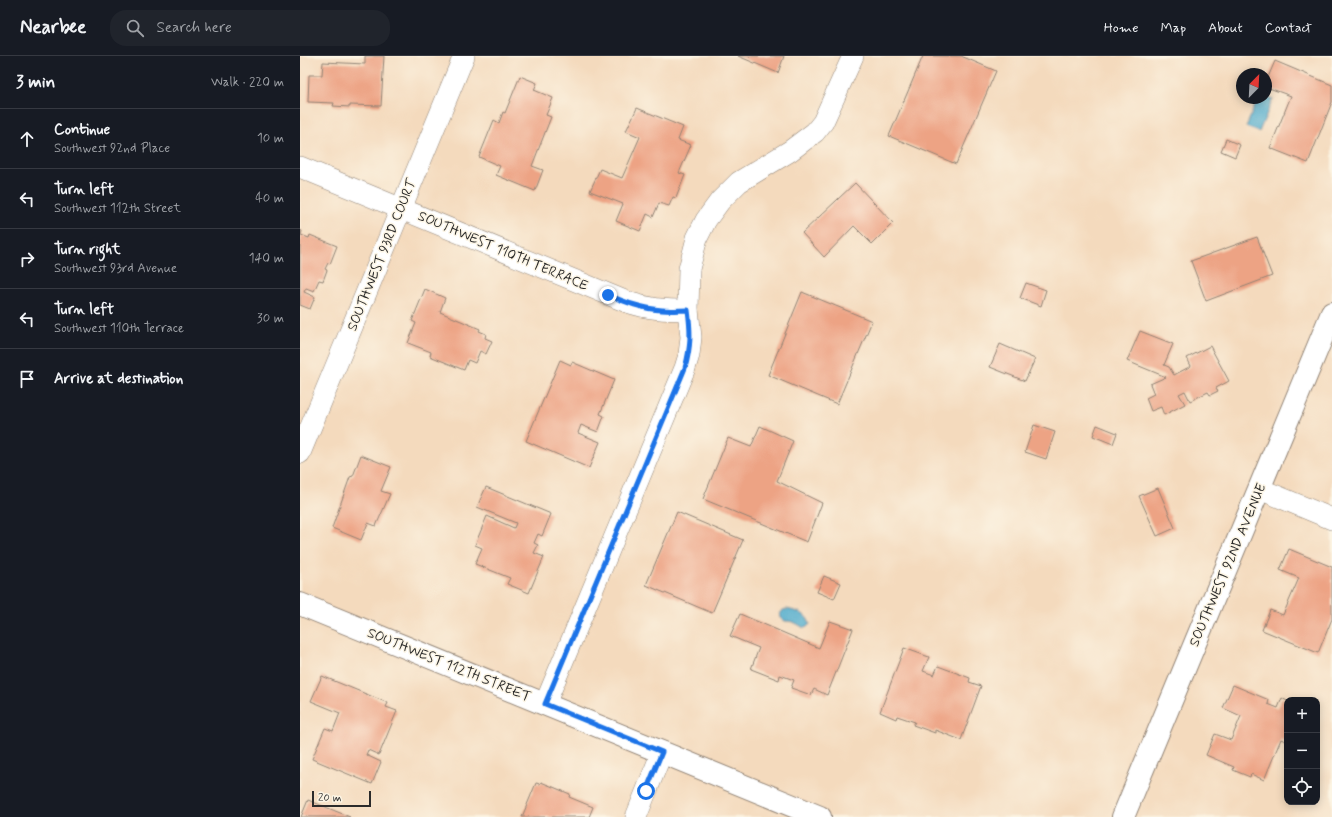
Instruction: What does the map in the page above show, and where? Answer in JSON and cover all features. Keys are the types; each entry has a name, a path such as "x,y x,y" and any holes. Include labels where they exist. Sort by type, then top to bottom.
{"main road":[{"name":"SOUTHWEST 92ND AVENUE","path":"1123,817 1332,313"},
{"name":"SOUTHWEST 112TH STREET","path":"300,604 820,817"}],"street":[{"name":"SOUTHWEST 93RD COURT","path":"300,453 464,56"},
{"path":"545,704 685,368 689,354 691,337 688,310 689,269 697,238 706,220 720,201 739,182 790,151 815,132 823,122 852,56"},
{"name":"SOUTHWEST 110TH TERRACE","path":"300,168 627,302 646,308 688,310"},
{"path":"1260,489 1332,519"},
{"path":"636,817 662,752"}],"water":[{"path":"1256,104 1271,104 1259,132 1246,127"},
{"path":"787,609 804,615 810,624 804,628 793,622 785,621 781,618 780,614 783,610"}],"building":[{"path":"365,56 384,56 381,106 350,105 350,107 333,106 334,103 308,102 309,75 322,75 323,62 365,64"},
{"path":"738,56 784,56 778,73"},
{"path":"923,56 961,56 996,71 956,164 889,136"},
{"path":"1275,61 1332,85 1332,102 1308,163 1270,148 1291,96 1272,89 1272,68"},
{"path":"520,76 537,83 534,90 553,98 546,115 551,117 532,166 543,170 535,191 496,175 500,166 479,157 494,120 499,123 503,112 505,113"},
{"path":"637,108 683,127 678,140 691,145 679,173 685,175 676,198 673,197 669,206 659,203 653,217 647,214 640,231 616,221 623,204 590,191 600,169 622,178 640,137 626,131"},
{"path":"1226,139 1240,145 1235,157 1221,151"},
{"path":"855,183 893,223 872,244 854,226 824,257 802,233"},
{"path":"300,230 302,231 301,235 309,238 310,235 337,246 330,264 328,263 325,269 327,270 323,281 319,280 314,291 306,288 304,292 315,297 310,309 300,305"},
{"path":"1257,237 1272,276 1206,301 1191,261"},
{"path":"1026,283 1046,290 1041,306 1020,298"},
{"path":"425,289 445,298 440,312 480,329 479,331 486,334 485,338 492,341 486,354 480,351 475,363 468,360 464,370 430,356 431,352 408,343 416,323 412,321"},
{"path":"802,292 872,321 837,404 768,375"},
{"path":"1140,331 1173,344 1164,365 1169,367 1174,375 1191,366 1187,358 1210,346 1229,381 1216,388 1218,391 1210,395 1208,392 1190,401 1185,391 1179,394 1185,404 1164,415 1161,407 1151,411 1146,398 1154,394 1150,384 1166,377 1127,361"},
{"path":"1000,344 1035,359 1025,381 990,367"},
{"path":"560,360 571,365 572,362 614,380 600,414 604,416 598,432 581,425 578,433 600,442 589,468 526,441"},
{"path":"1034,425 1055,432 1046,459 1025,452"},
{"path":"1097,425 1117,433 1113,444 1093,436"},
{"path":"760,426 793,441 777,481 822,503 807,542 703,499 728,438 751,447"},
{"path":"361,455 391,467 381,491 390,494 376,526 368,523 361,540 332,528 350,477 353,476"},
{"path":"486,487 551,514 542,536 538,534 534,543 538,545 534,553 544,557 529,593 507,584 510,578 475,564 482,548 475,545 487,516 514,528 516,523 477,507"},
{"path":"1158,488 1175,528 1157,536 1139,496"},
{"path":"677,512 743,540 712,613 646,585"},
{"path":"1289,549 1332,567 1332,619 1318,653 1262,630 1270,610 1283,615 1299,578 1280,570"},
{"path":"824,576 841,583 834,599 817,592"},
{"path":"740,614 819,648 830,621 853,629 827,695 814,689 811,695 791,688 794,680 780,675 779,680 751,669 759,648 730,636"},
{"path":"904,648 929,657 923,671 934,675 938,666 970,678 969,682 981,686 961,740 935,730 935,733 913,725 915,722 897,716 896,719 880,712"},
{"path":"322,676 388,703 386,707 397,711 379,755 368,750 366,755 381,762 372,784 312,759 325,728 333,731 340,713 311,701"},
{"path":"1233,685 1269,700 1268,704 1278,708 1282,698 1284,699 1284,740 1281,739 1264,780 1251,774 1250,777 1233,770 1234,767 1206,755 1215,734 1231,740 1241,716 1223,708"},
{"path":"541,782 570,794 569,797 593,807 589,817 522,817 536,783 540,784"},
{"path":"308,800 328,808 350,817 301,817"}],"route":[{"path":"608,295 646,308 688,310 691,337 689,354 685,368 545,704 662,752 646,791"}]}
